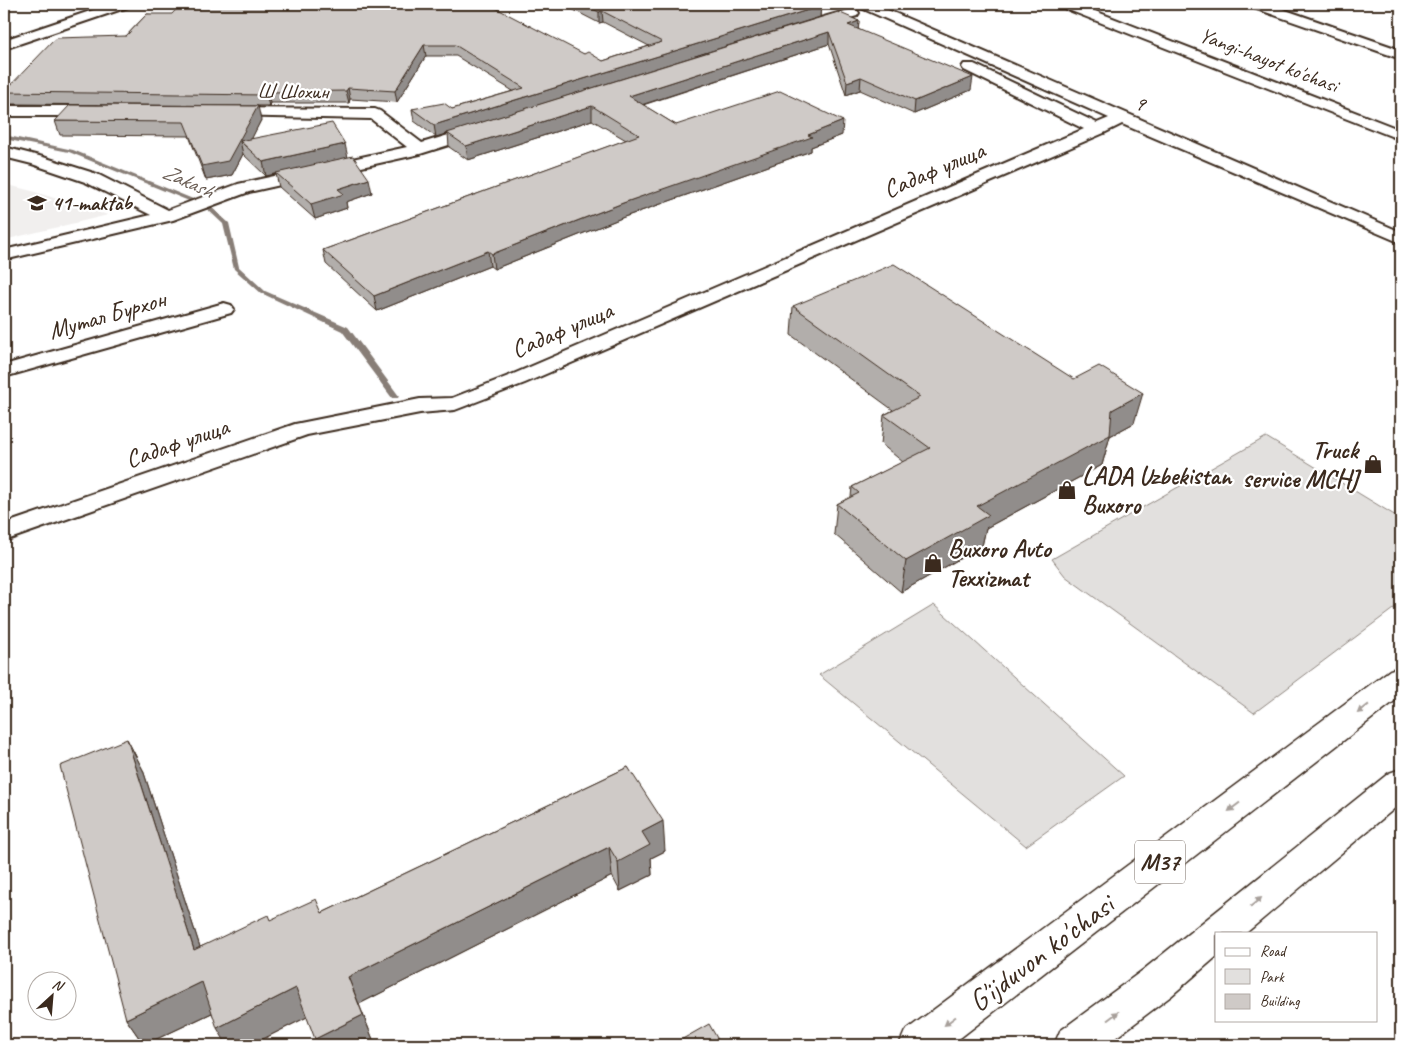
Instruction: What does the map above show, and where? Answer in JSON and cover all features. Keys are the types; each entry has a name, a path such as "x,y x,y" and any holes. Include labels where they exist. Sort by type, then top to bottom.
{"main road":[{"name":"G'ijduvon ko'chasi","path":"919,1045 1401,679"},
{"path":"1219,932 1401,783"},
{"path":"1074,1045 1215,936"}],"street":[{"path":"4,45 124,4"},
{"path":"831,4 858,8 904,38"},
{"name":"Yangi-hayot ko'chasi","path":"1066,4 1401,135"},
{"path":"1256,4 1401,55"},
{"path":"804,28 858,8"},
{"name":"9","path":"858,8 1122,118 1401,238"},
{"path":"957,62 1098,130"},
{"path":"4,111 112,111"},
{"name":"Ш Шохин","path":"210,112 375,114 420,149"},
{"name":"Садаф улица","path":"4,533 303,428 391,413 420,406 455,404 518,379 1122,118"},
{"path":"4,255 168,216 244,188 420,149 494,126"},
{"path":"4,152 37,160 91,178 168,216"},
{"name":"Мутал Бурхон","path":"4,371 224,309"}],"shaded area":[{"name":"41-maktab","path":"4,184 32,191 108,215 4,240"}],"green space":[{"path":"1266,437 1401,519 1401,603 1254,713 1065,576 1052,559"},
{"path":"934,605 1124,776 1026,846 819,675"}],"building":[{"path":"181,4 488,4 584,54 588,52 603,61 662,42 602,11 599,12 582,4 815,4 821,6 434,125 412,109 444,103 452,109 524,88 455,45 424,45 395,91 348,88 346,91 267,92 266,95 4,92 56,38 126,36 147,14 172,14"},
{"path":"838,12 859,21 848,25 973,77 915,101 861,77 847,82 829,32 629,96 676,125 780,91 843,121 808,135 812,137 623,203 492,254 488,251 374,296 323,250 639,135 592,106 466,146 447,133"},
{"path":"70,105 258,106 228,161 202,166 184,122 55,121"},
{"path":"332,123 345,144 263,162 240,141"},
{"path":"353,156 369,179 338,189 344,194 311,204 276,173"},
{"path":"894,264 1074,379 1099,366 1143,393 1112,410 1110,435 977,506 989,515 906,561 837,504 859,493 852,487 930,448 884,415 920,397 793,306"},
{"path":"127,739 194,950 268,915 270,920 316,899 322,913 628,767 663,821 642,832 650,845 618,862 609,847 348,977 363,1015 315,1039 296,988 217,1028 202,982 126,1019 60,766"},
{"path":"709,1024 721,1045 672,1045"}],"waterway":[{"name":"Zakash","path":"4,137 71,151 208,207 226,223 236,268 263,292 345,329 395,396"}],"place":[{"name":"41-maktab","path":"37,203"},
{"name":"Truck service MCHJ","path":"1373,464"},
{"name":"LADA Uzbekistan Buxoro","path":"1067,490"},
{"name":"Buxoro Avto Texxizmat","path":"933,563"}]}
